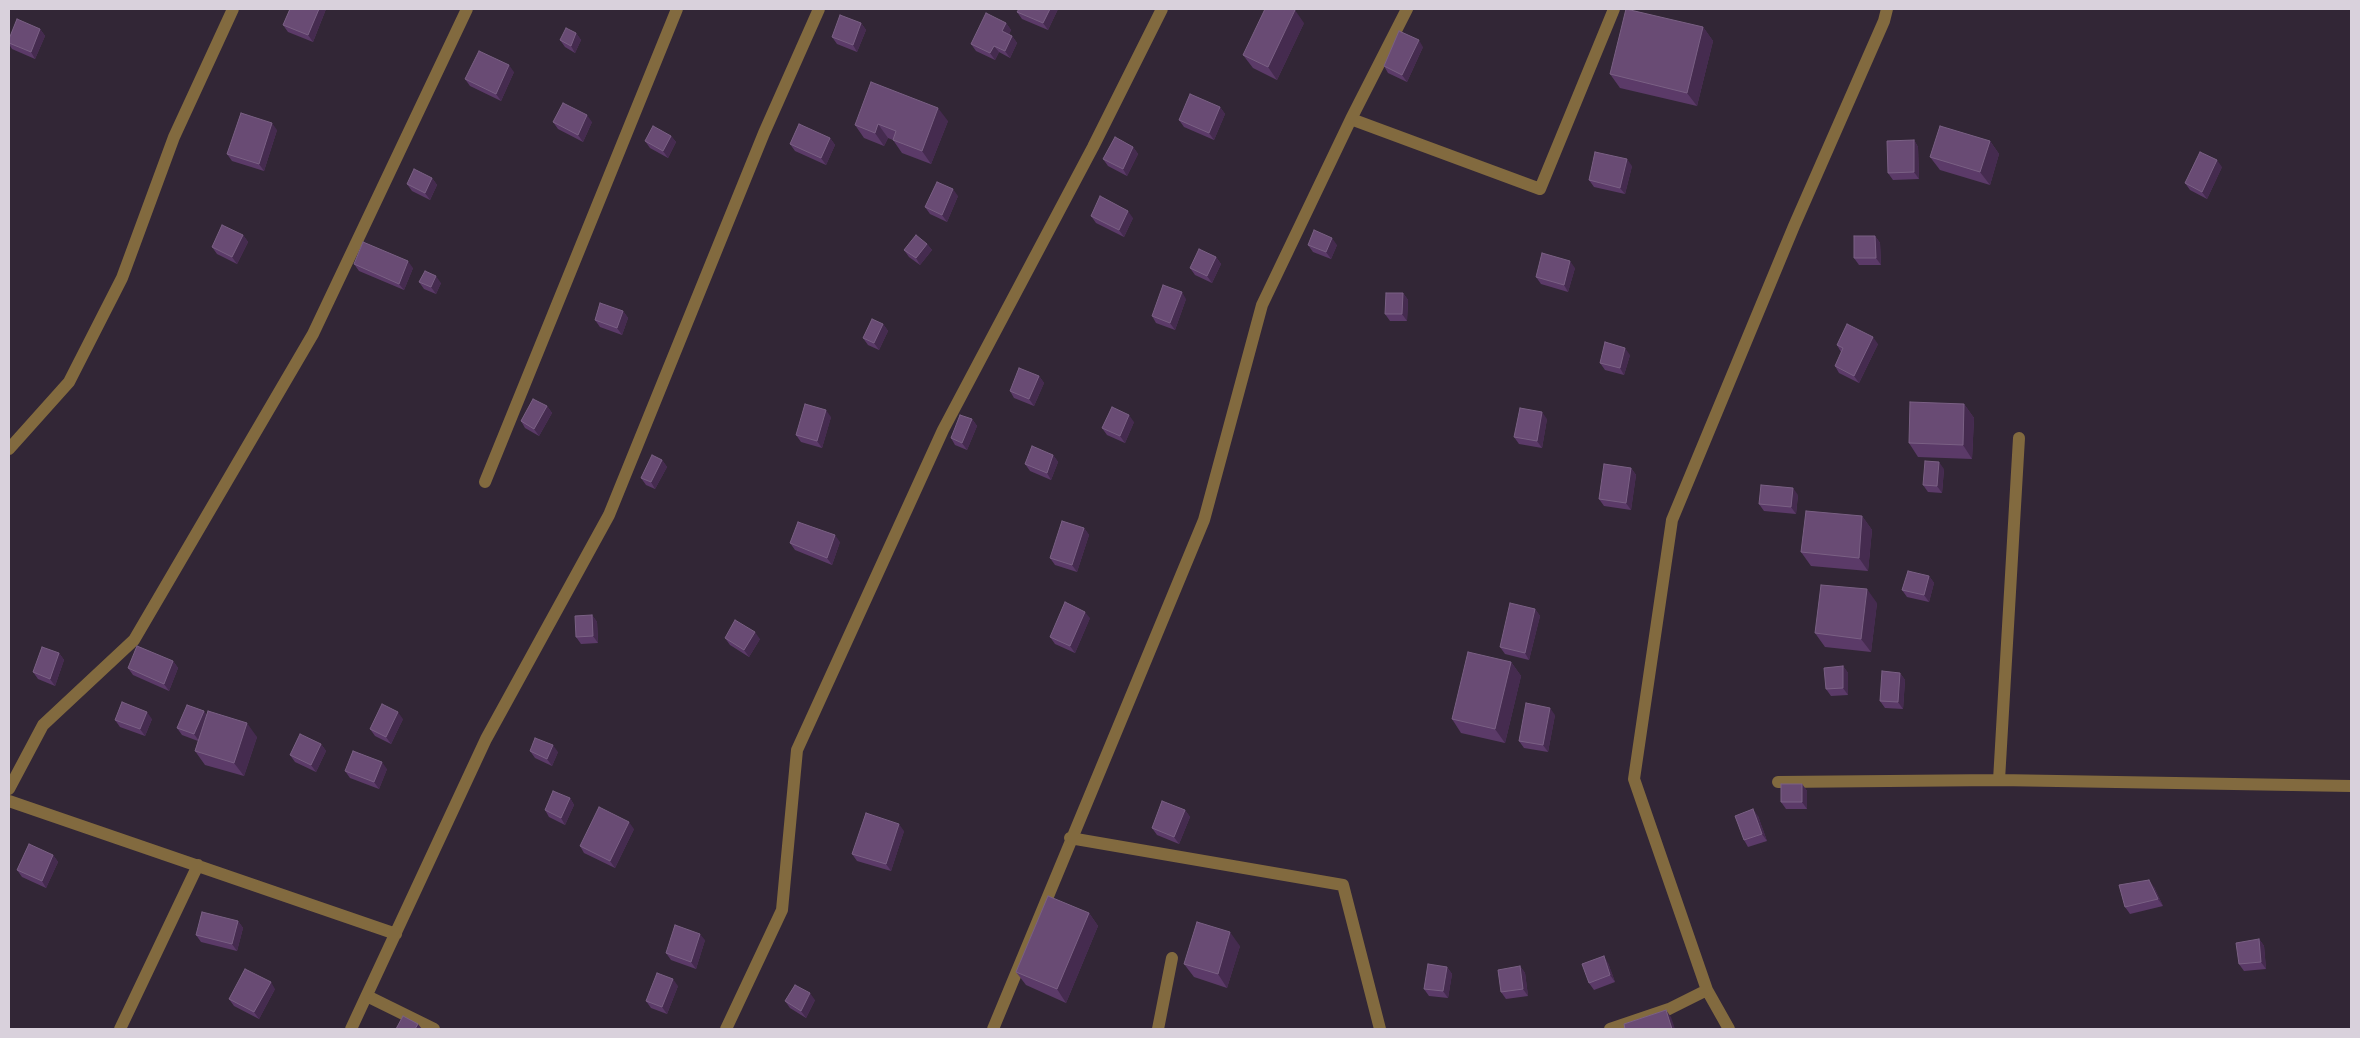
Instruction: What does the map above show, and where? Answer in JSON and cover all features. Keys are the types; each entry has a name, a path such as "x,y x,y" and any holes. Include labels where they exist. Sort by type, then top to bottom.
{"street":[{"path":"9,449 69,382 118,287 174,137 233,9"},
{"path":"9,789 43,725 134,640 164,589 313,334 467,9"},
{"path":"485,482 677,9"},
{"path":"351,1029 486,739 609,515 764,133 819,9"},
{"path":"726,1029 782,910 797,750 943,430 1093,147 1162,9"},
{"path":"993,1029 1070,838 1204,520 1262,305 1351,119 1407,9"},
{"path":"1351,119 1540,189 1614,9"},
{"path":"1729,1029 1707,990 1634,779 1672,520 1794,226 1884,21 1886,9"},
{"path":"1999,780 2019,438"},
{"path":"1778,782 1999,780 2351,786"},
{"path":"9,801 396,934"},
{"path":"1070,838 1343,885 1380,1029"},
{"path":"120,1029 198,865"},
{"path":"1158,1029 1172,958"},
{"path":"1610,1029 1669,1009 1707,990"},
{"path":"367,996 434,1029"}],"building":[{"path":"290,9 319,9 308,35 283,25"},
{"path":"1019,9 1050,9 1043,23 1017,12"},
{"path":"1265,9 1295,10 1268,67 1243,55"},
{"path":"1626,9 1703,27 1687,93 1610,74"},
{"path":"986,13 1006,23 1002,31 1012,36 1005,51 994,46 990,53 971,44"},
{"path":"840,15 861,23 853,45 832,37"},
{"path":"17,19 40,29 31,52 9,43"},
{"path":"566,28 576,33 571,46 560,40"},
{"path":"1399,31 1419,40 1402,75 1384,66"},
{"path":"479,51 509,65 496,94 465,79"},
{"path":"871,82 938,108 922,151 893,140 896,131 878,124 875,133 855,125"},
{"path":"1190,94 1220,107 1209,133 1179,120"},
{"path":"563,103 587,115 578,135 553,122"},
{"path":"241,113 272,123 259,164 227,154"},
{"path":"799,124 830,138 821,158 790,144"},
{"path":"653,126 671,136 663,151 645,141"},
{"path":"1940,126 1990,141 1980,172 1930,157"},
{"path":"1115,137 1133,147 1123,169 1103,159"},
{"path":"1914,140 1914,172 1888,173 1887,141"},
{"path":"1595,152 1627,159 1620,188 1589,180"},
{"path":"2200,152 2217,160 2202,192 2185,183"},
{"path":"414,169 432,178 425,193 407,184"},
{"path":"937,182 953,189 942,215 925,207"},
{"path":"1100,196 1128,211 1119,230 1091,216"},
{"path":"222,225 243,235 232,257 212,247"},
{"path":"1314,230 1332,238 1326,252 1308,245"},
{"path":"916,235 927,244 916,258 904,250"},
{"path":"1854,236 1875,236 1876,258 1854,258"},
{"path":"363,242 408,261 399,284 354,264"},
{"path":"1199,249 1216,257 1207,276 1190,268"},
{"path":"1542,253 1570,261 1564,285 1536,277"},
{"path":"425,271 436,276 431,287 419,282"},
{"path":"1163,285 1182,292 1170,323 1152,316"},
{"path":"1386,293 1403,293 1402,314 1385,314"},
{"path":"600,303 623,311 617,328 595,320"},
{"path":"872,319 883,324 874,343 863,338"},
{"path":"1847,324 1873,337 1854,376 1835,366 1843,348 1837,345"},
{"path":"1605,342 1625,348 1620,368 1600,363"},
{"path":"1019,368 1039,376 1029,399 1010,391"},
{"path":"533,399 547,406 534,429 521,421"},
{"path":"1910,402 1964,404 1963,445 1909,443"},
{"path":"805,404 826,410 817,441 796,435"},
{"path":"1112,407 1129,415 1120,436 1102,428"},
{"path":"1520,408 1542,412 1537,441 1514,437"},
{"path":"960,415 972,419 962,443 951,438"},
{"path":"1032,446 1053,455 1047,473 1025,464"},
{"path":"652,455 662,460 651,482 641,478"},
{"path":"1925,461 1939,462 1937,486 1923,485"},
{"path":"1604,464 1631,468 1626,503 1599,499"},
{"path":"1761,485 1793,488 1791,507 1759,504"},
{"path":"1806,511 1862,516 1859,558 1801,552"},
{"path":"1062,521 1084,528 1072,565 1050,558"},
{"path":"798,522 835,535 827,558 790,543"},
{"path":"1908,571 1929,576 1924,595 1902,590"},
{"path":"1821,585 1867,589 1861,639 1815,633"},
{"path":"1065,602 1085,612 1070,646 1050,637"},
{"path":"1510,603 1535,609 1525,653 1500,647"},
{"path":"592,615 593,636 576,637 575,616"},
{"path":"735,620 755,632 744,650 725,638"},
{"path":"137,646 173,661 164,684 128,668"},
{"path":"42,647 59,653 50,679 33,672"},
{"path":"1468,652 1511,662 1495,729 1452,719"},
{"path":"1843,666 1843,688 1826,689 1824,668"},
{"path":"1882,671 1900,673 1898,702 1880,701"},
{"path":"122,702 147,712 140,729 115,720"},
{"path":"1526,703 1550,708 1543,745 1519,741"},
{"path":"382,704 398,712 386,737 370,729"},
{"path":"187,705 204,711 194,734 177,728"},
{"path":"208,711 247,723 234,763 195,751"},
{"path":"300,734 321,744 311,765 290,755"},
{"path":"535,738 553,745 547,759 530,751"},
{"path":"353,751 382,762 374,782 345,771"},
{"path":"1781,784 1802,784 1802,802 1781,802"},
{"path":"553,791 570,798 561,818 545,810"},
{"path":"1162,801 1185,810 1174,837 1152,828"},
{"path":"599,807 629,822 610,861 580,846"},
{"path":"1753,809 1762,834 1744,840 1735,816"},
{"path":"866,813 899,824 886,864 852,854"},
{"path":"29,844 53,855 42,881 17,870"},
{"path":"2149,880 2158,899 2125,907 2119,885"},
{"path":"1048,896 1089,913 1057,989 1016,972"},
{"path":"202,912 238,921 232,944 196,935"},
{"path":"1197,922 1230,932 1218,974 1184,964"},
{"path":"675,925 700,934 691,962 666,953"},
{"path":"2259,939 2261,962 2239,964 2236,943"},
{"path":"1604,956 1610,975 1589,983 1582,964"},
{"path":"1428,964 1447,967 1443,991 1424,989"},
{"path":"1520,966 1523,989 1501,992 1498,970"},
{"path":"245,969 271,982 254,1012 229,999"},
{"path":"657,973 673,979 662,1007 646,1001"},
{"path":"795,985 810,993 801,1011 785,1001"},
{"path":"1666,1010 1672,1029 1625,1029 1624,1024"},
{"path":"403,1016 418,1024 415,1029 396,1029"}]}
